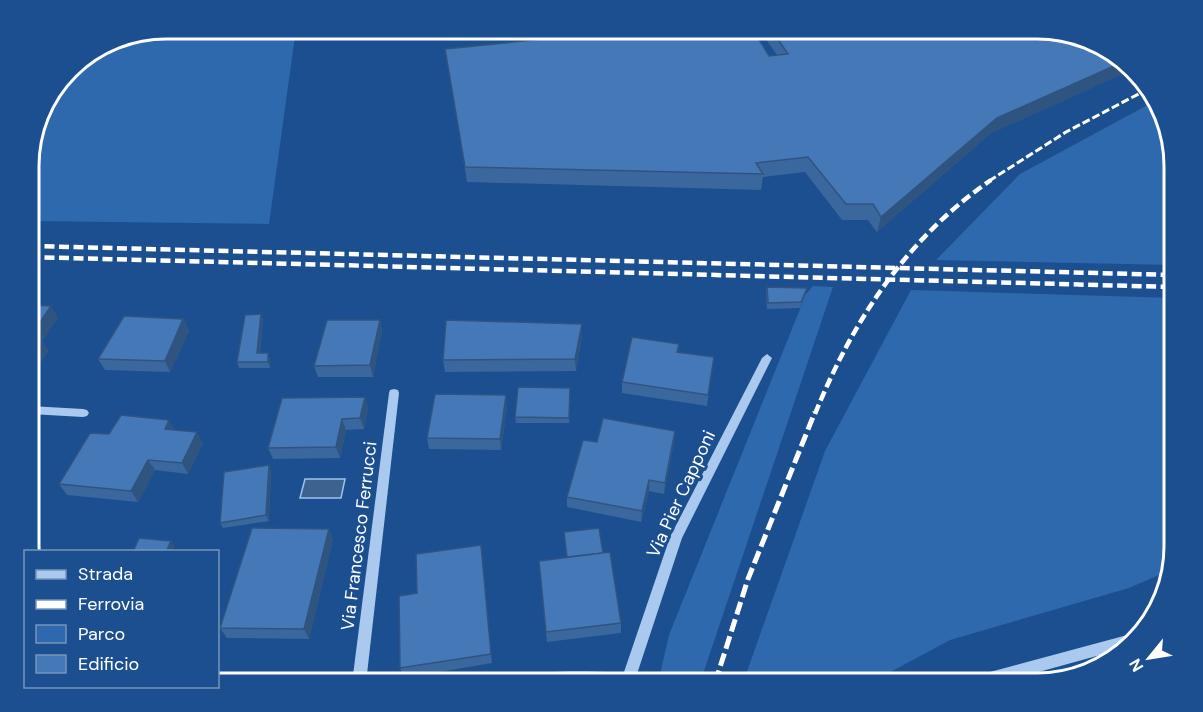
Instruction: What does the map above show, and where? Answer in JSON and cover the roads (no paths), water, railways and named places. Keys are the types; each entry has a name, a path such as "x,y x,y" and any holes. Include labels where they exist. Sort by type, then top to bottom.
{"street":[{"name":"Via Pier Capponi","path":"630,673 676,537 766,358"},
{"name":"Via Francesco Ferrucci","path":"360,673 394,393"},
{"path":"39,411 83,413"},
{"path":"1011,673 1118,644"}],"railway":[{"path":"989,181 1066,132 1141,93"},
{"path":"898,268 933,228 991,180"},
{"path":"39,246 898,268"},
{"path":"39,257 889,280"},
{"path":"889,280 898,268"},
{"path":"898,268 1164,275"},
{"path":"815,414 847,346 865,314 889,280"},
{"path":"889,280 1164,287"},
{"path":"718,673 748,579 815,412"}]}
